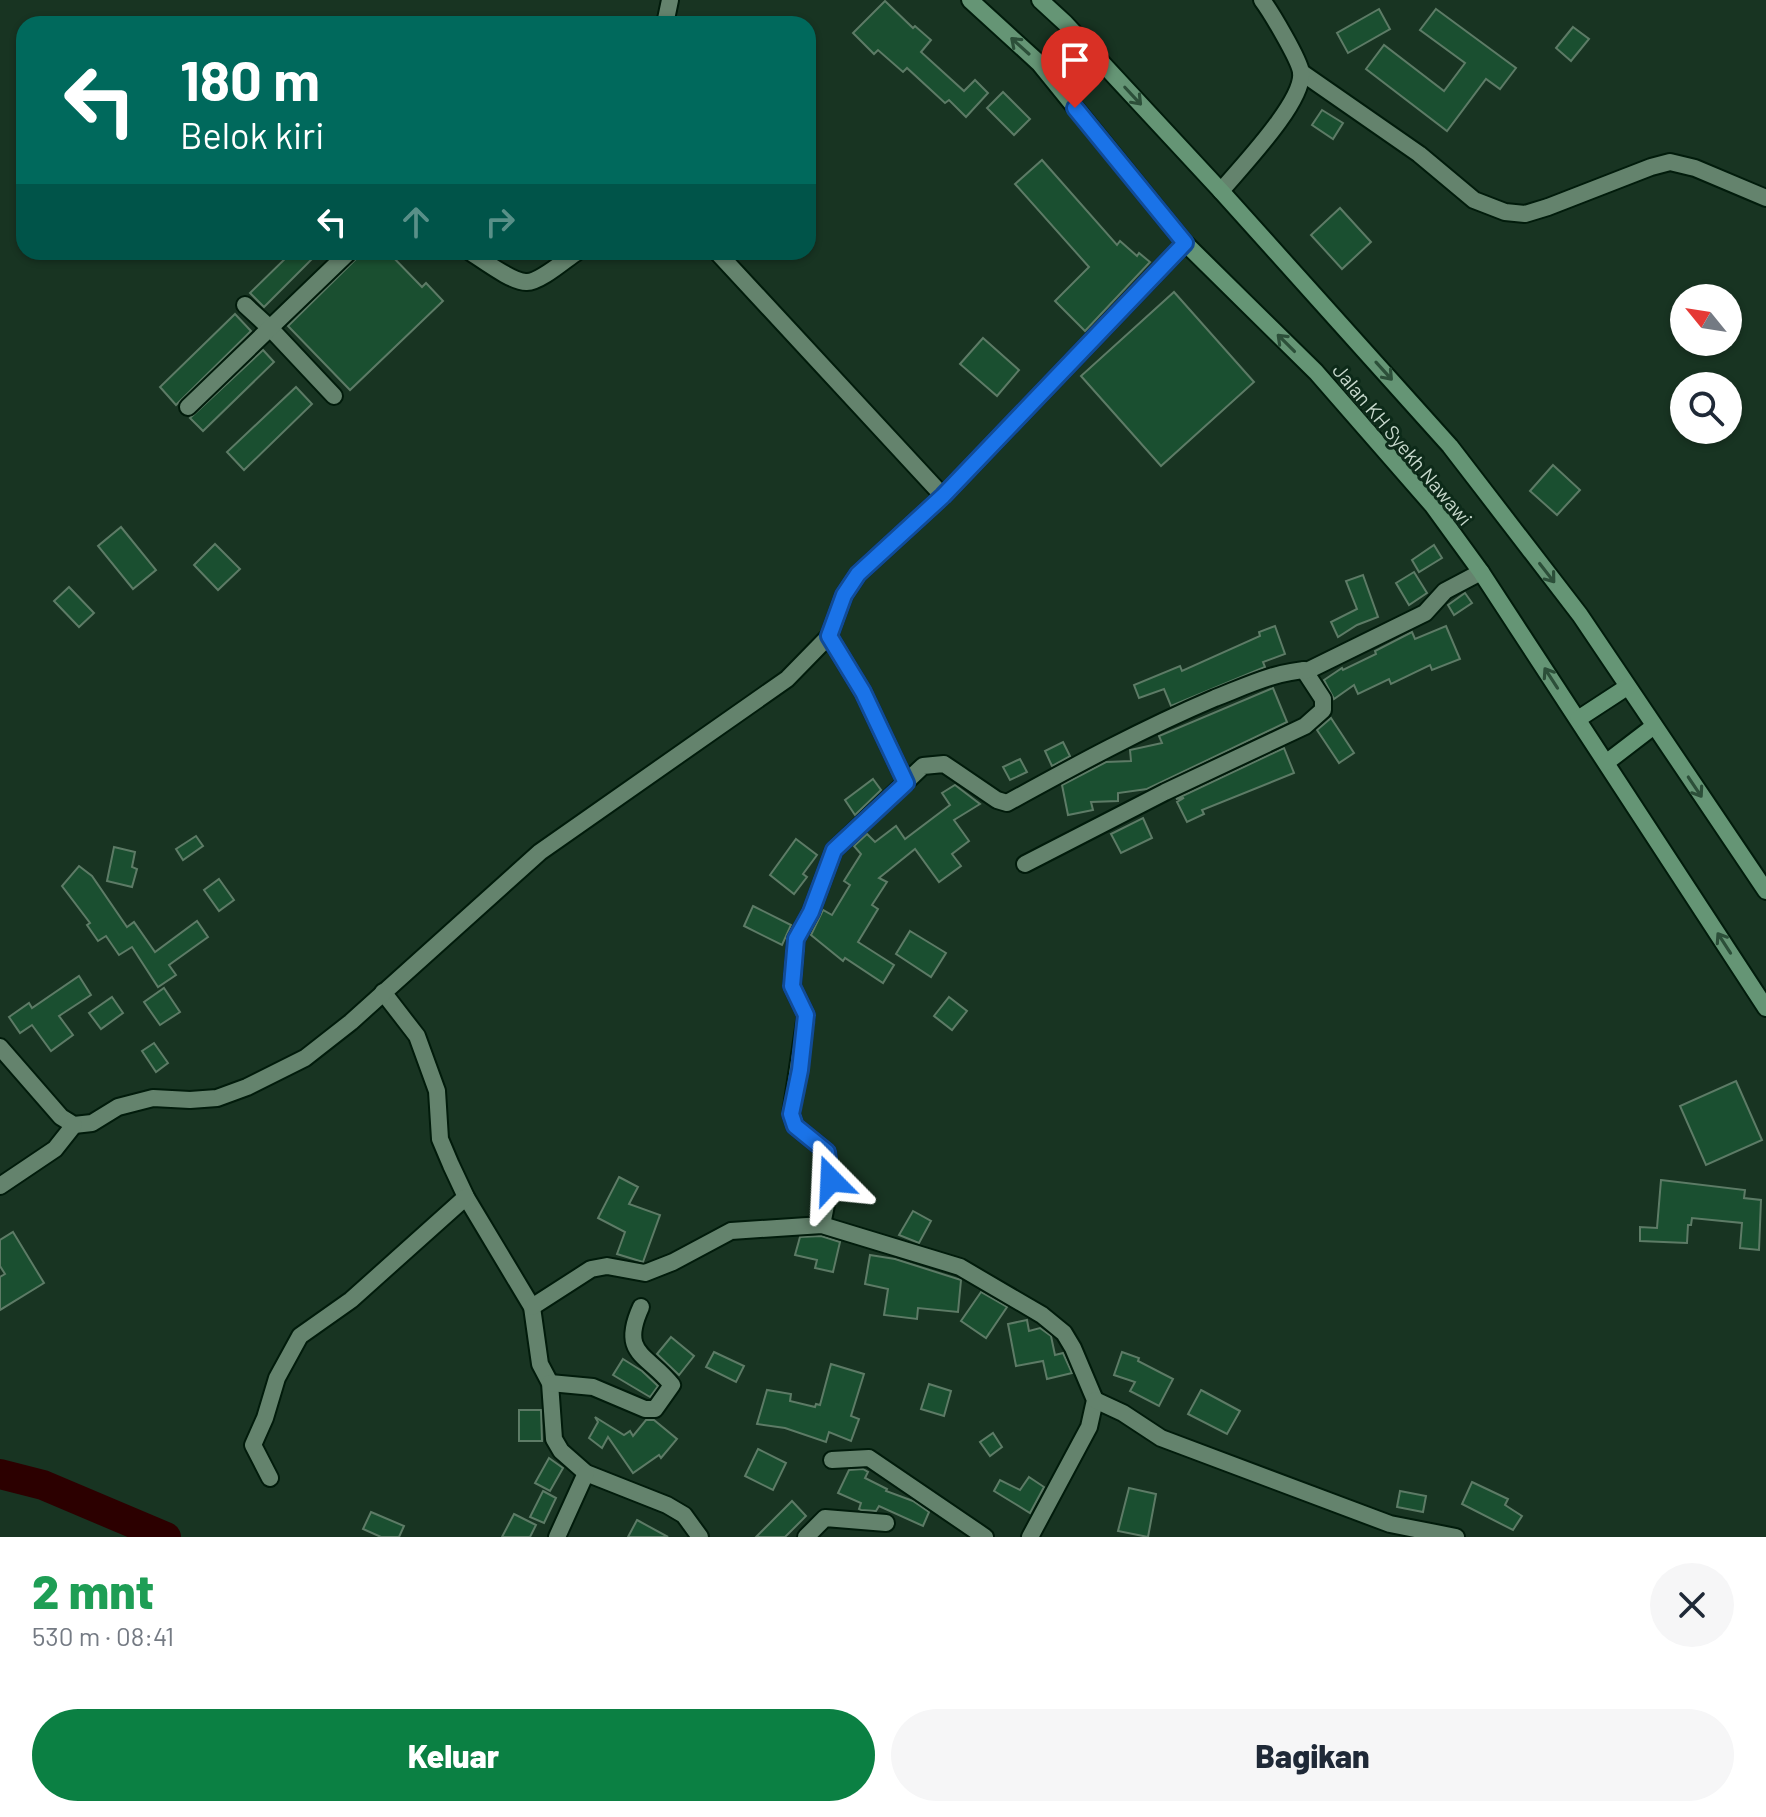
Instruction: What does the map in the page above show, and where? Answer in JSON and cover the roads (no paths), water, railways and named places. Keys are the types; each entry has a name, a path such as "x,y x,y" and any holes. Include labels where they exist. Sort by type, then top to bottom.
{"main road":[{"name":"Jalan KH Syekh Nawawi","path":"970,0 1039,63 1185,243 1316,372 1433,506 1481,572 1766,1008"},
{"name":"Jalan KH Syekh Nawawi","path":"1040,0 1221,191 1450,446 1580,615 1766,891"},
{"path":"1578,719 1627,687"},
{"path":"1607,762 1654,726"}],"street":[{"path":"1262,0 1301,72 1419,154 1474,200 1505,212 1525,214 1670,162 1695,168 1766,198"},
{"path":"1221,191 1273,130 1294,98 1301,72"},
{"path":"0,1047 61,1117 74,1125 92,1123 118,1107 153,1098 217,1098 247,1087 305,1058 351,1022 540,852 787,679 829,636 844,595 858,574 943,496 1185,243"},
{"path":"188,407 341,260"},
{"path":"483,260 525,283 536,280 565,260"},
{"path":"724,260 943,496"},
{"path":"245,305 334,396"},
{"path":"822,1225 831,1180 827,1152 795,1126 791,1114 806,1015 792,986 796,939 811,912 834,850 923,766 944,764 997,800 1007,803 1151,725 1258,681 1293,670 1309,670 1425,613 1445,591 1481,572"},
{"path":"829,636 863,692 906,783"},
{"path":"1025,864 1165,792 1305,726 1323,710 1323,699 1304,670"},
{"path":"383,992 417,1036 437,1091 440,1139 466,1197 532,1307 540,1364 550,1383 554,1439 561,1451 586,1473 667,1505 684,1515 695,1535"},
{"path":"0,1186 55,1149 74,1125"},
{"path":"270,1478 253,1445 277,1378 300,1336 351,1300 466,1197"},
{"path":"532,1307 591,1269 607,1266 645,1273 673,1262 731,1231 822,1225 960,1267 1042,1315 1064,1333 1095,1400 1089,1427 1030,1537"},
{"path":"550,1383 593,1387 645,1409 655,1409 672,1385 649,1365 633,1340 633,1324 641,1307"},
{"path":"1095,1400 1175,1443 1390,1524 1456,1537"},
{"path":"832,1460 869,1458 985,1537"},
{"path":"557,1537 586,1473"},
{"path":"806,1537 825,1518 886,1523"}],"waterway":[{"path":"0,1474 43,1485 166,1537"}]}
